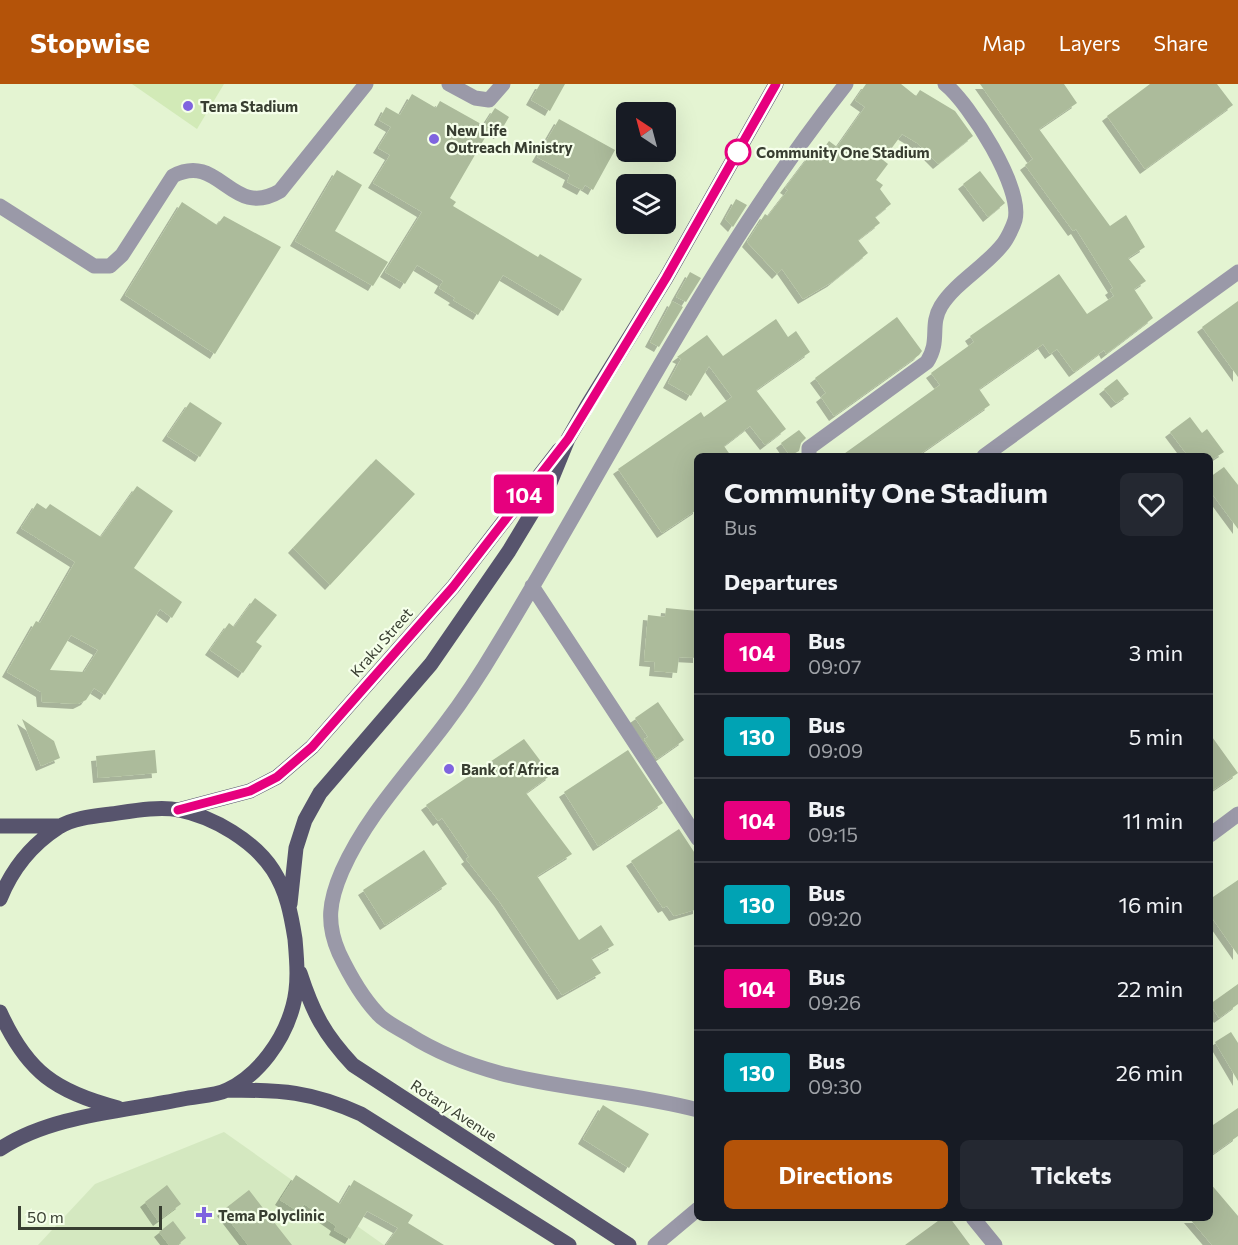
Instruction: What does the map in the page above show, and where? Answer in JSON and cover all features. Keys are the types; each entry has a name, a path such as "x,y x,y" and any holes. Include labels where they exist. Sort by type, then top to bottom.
{"main road":[{"name":"Kraku Street","path":"178,810 250,791 277,777 312,747 453,587 568,439 666,278 776,84"},
{"name":"Kraku Street","path":"290,904 296,848 305,820 320,793 391,714 476,602 550,483 568,439"},
{"path":"0,826 61,826 92,816 178,810 213,822 242,838 272,869 290,904 298,969 293,1006 283,1035 268,1056 249,1075 227,1090"},
{"path":"0,899 8,879 28,851 61,826"},
{"name":"Rotary Avenue","path":"298,969 312,1010 333,1044 353,1065 629,1245"},
{"path":"0,1012 13,1041 32,1066 53,1084 83,1099 118,1108"},
{"path":"0,1149 41,1130 118,1108 153,1105 227,1090 283,1091 328,1099 361,1114 569,1245"}],"street":[{"path":"0,206 94,266 110,266 122,255 173,176 185,170 197,169 253,200 266,199 280,191 366,84"},
{"path":"449,84 475,98 489,100 503,84"},
{"path":"694,1109 643,1097 495,1074 456,1061 380,1017 354,981 330,929 333,894 360,834 452,715 497,647 657,371 771,184 846,84"},
{"path":"809,453 809,448 927,362 935,350 934,317 942,303 1004,244 1016,218 1012,191 982,125 956,92 945,84"},
{"path":"988,453 1238,272"},
{"path":"532,586 694,833"},
{"path":"1213,833 1238,814"},
{"path":"656,1245 694,1212"},
{"path":"975,1221 995,1245"}],"shaded area":[{"name":"Tema Stadium","path":"132,84 224,84 197,129"},
{"name":"Tema Polyclinic","path":"224,1132 384,1245 38,1245 95,1184"}],"building":[{"path":"540,84 565,84 550,111 531,100"},
{"path":"866,84 901,84 916,96 920,90 955,111 973,136 938,164 917,143 902,134 883,160 888,164 876,180 883,185 880,189 891,204 875,217 880,223 858,240 868,253 832,282 803,299 782,269 777,274 747,242 765,214 768,216 788,190 785,188 810,155 816,159 829,141 837,147 865,107 855,100"},
{"path":"980,84 1064,84 1077,103 1039,129 1110,226 1126,215 1145,247 1128,258 1146,281 1134,289 1153,318 1106,354 1104,350 1074,372 1057,349 1050,354 1043,344 979,389 990,405 921,453 845,453 940,385 931,373 974,342 970,336 1059,274 1087,314 1114,296 1110,290 1113,288 1076,229 1073,231 1025,165 1033,159"},
{"path":"1150,84 1217,84 1233,105 1145,169 1107,116"},
{"path":"412,94 436,108 440,101 490,129 450,198 456,202 453,206 538,257 540,254 582,279 563,311 503,275 478,315 453,300 455,298 439,288 443,281 417,265 405,284 385,272 422,212 373,183 390,155 378,148 391,127 379,120 386,107 400,115"},
{"path":"495,108 509,117 499,134 484,125"},
{"path":"559,119 615,150 593,190 585,185 582,190 567,182 570,175 537,157"},
{"path":"337,170 362,185 335,231 388,262 373,286 295,241"},
{"path":"980,171 1005,203 988,217 963,184"},
{"path":"736,199 747,205 733,227 725,219"},
{"path":"182,202 217,225 224,216 281,247 215,354 125,295"},
{"path":"690,272 701,278 686,302 676,297"},
{"path":"672,301 683,307 659,347 650,342"},
{"path":"1238,301 1238,377 1202,327"},
{"path":"897,317 922,351 834,416 821,397 826,393 815,378"},
{"path":"776,319 788,337 796,331 810,352 756,390 786,429 765,445 750,426 724,446 729,453 694,453 694,512 662,533 618,469 701,412 704,417 732,397 709,366 691,396 668,383 681,359 677,357 707,335 723,356"},
{"path":"1117,379 1129,394 1116,403 1104,389"},
{"path":"190,402 222,423 200,457 167,436"},
{"path":"1190,417 1202,433 1207,429 1224,452 1213,459 1213,453 1186,453 1170,432"},
{"path":"799,430 806,438 795,453 788,453 781,443"},
{"path":"376,459 415,494 330,585 293,548"},
{"path":"1224,467 1238,485 1238,529 1213,495 1213,475"},
{"path":"137,486 173,511 134,568 182,602 172,618 160,609 105,695 94,688 86,700 78,704 42,702 41,692 7,672 36,621 40,623 75,562 21,528 37,503 46,509 50,504 101,537","holes":["71,635 98,650 84,672 50,670"]},
{"path":"255,598 277,615 256,642 262,646 243,673 210,650 229,623 234,627"},
{"path":"666,608 694,611 694,658 679,657 677,673 654,671 655,662 644,661 648,615 665,617"},
{"path":"658,702 684,740 657,759 644,739 648,737 635,718"},
{"path":"22,719 54,741 60,758 41,766"},
{"path":"1213,738 1238,773 1213,790"},
{"path":"524,739 551,775 526,793 572,854 537,876 579,940 601,925 614,945 591,958 601,973 562,995 499,901 466,859 469,857 442,818 438,821 426,805"},
{"path":"155,750 157,773 98,778 96,756"},
{"path":"628,750 663,803 598,846 564,792"},
{"path":"679,829 694,852 694,910 674,916 667,906 663,908 631,861"},
{"path":"424,850 447,884 385,925 363,890"},
{"path":"1238,880 1238,955 1213,919 1213,897"},
{"path":"1238,984 1238,1004 1219,1018 1213,1009 1213,1002"},
{"path":"1231,1032 1238,1043 1238,1081 1215,1042"},
{"path":"603,1105 649,1134 629,1168 583,1139"},
{"path":"1238,1108 1238,1136 1213,1154 1213,1125"},
{"path":"296,1175 340,1204 354,1180 413,1215 408,1223 444,1245 386,1245 398,1228 367,1211 350,1239 334,1230 336,1226 304,1204 299,1212 280,1200"},
{"path":"167,1185 181,1204 158,1221 145,1202"},
{"path":"1213,1187 1238,1216 1238,1245 1212,1245 1192,1221 1213,1221"},
{"path":"249,1190 292,1245 248,1245 222,1211"},
{"path":"173,1221 186,1238 177,1245 169,1245 159,1232"},
{"path":"938,1221 952,1221 970,1245 905,1245"}],"bus line":[{"name":"104","path":"178,810 217,802 250,791 277,777 312,747 453,587 568,439 666,278 776,84"}],"place":[{"name":"Tema Stadium","path":"188,106"},
{"name":"New Life Outreach Ministry","path":"434,139"},
{"name":"Community One Stadium","path":"738,152"},
{"name":"Bank of Africa","path":"449,769"},
{"name":"Tema Polyclinic","path":"204,1215"}]}
